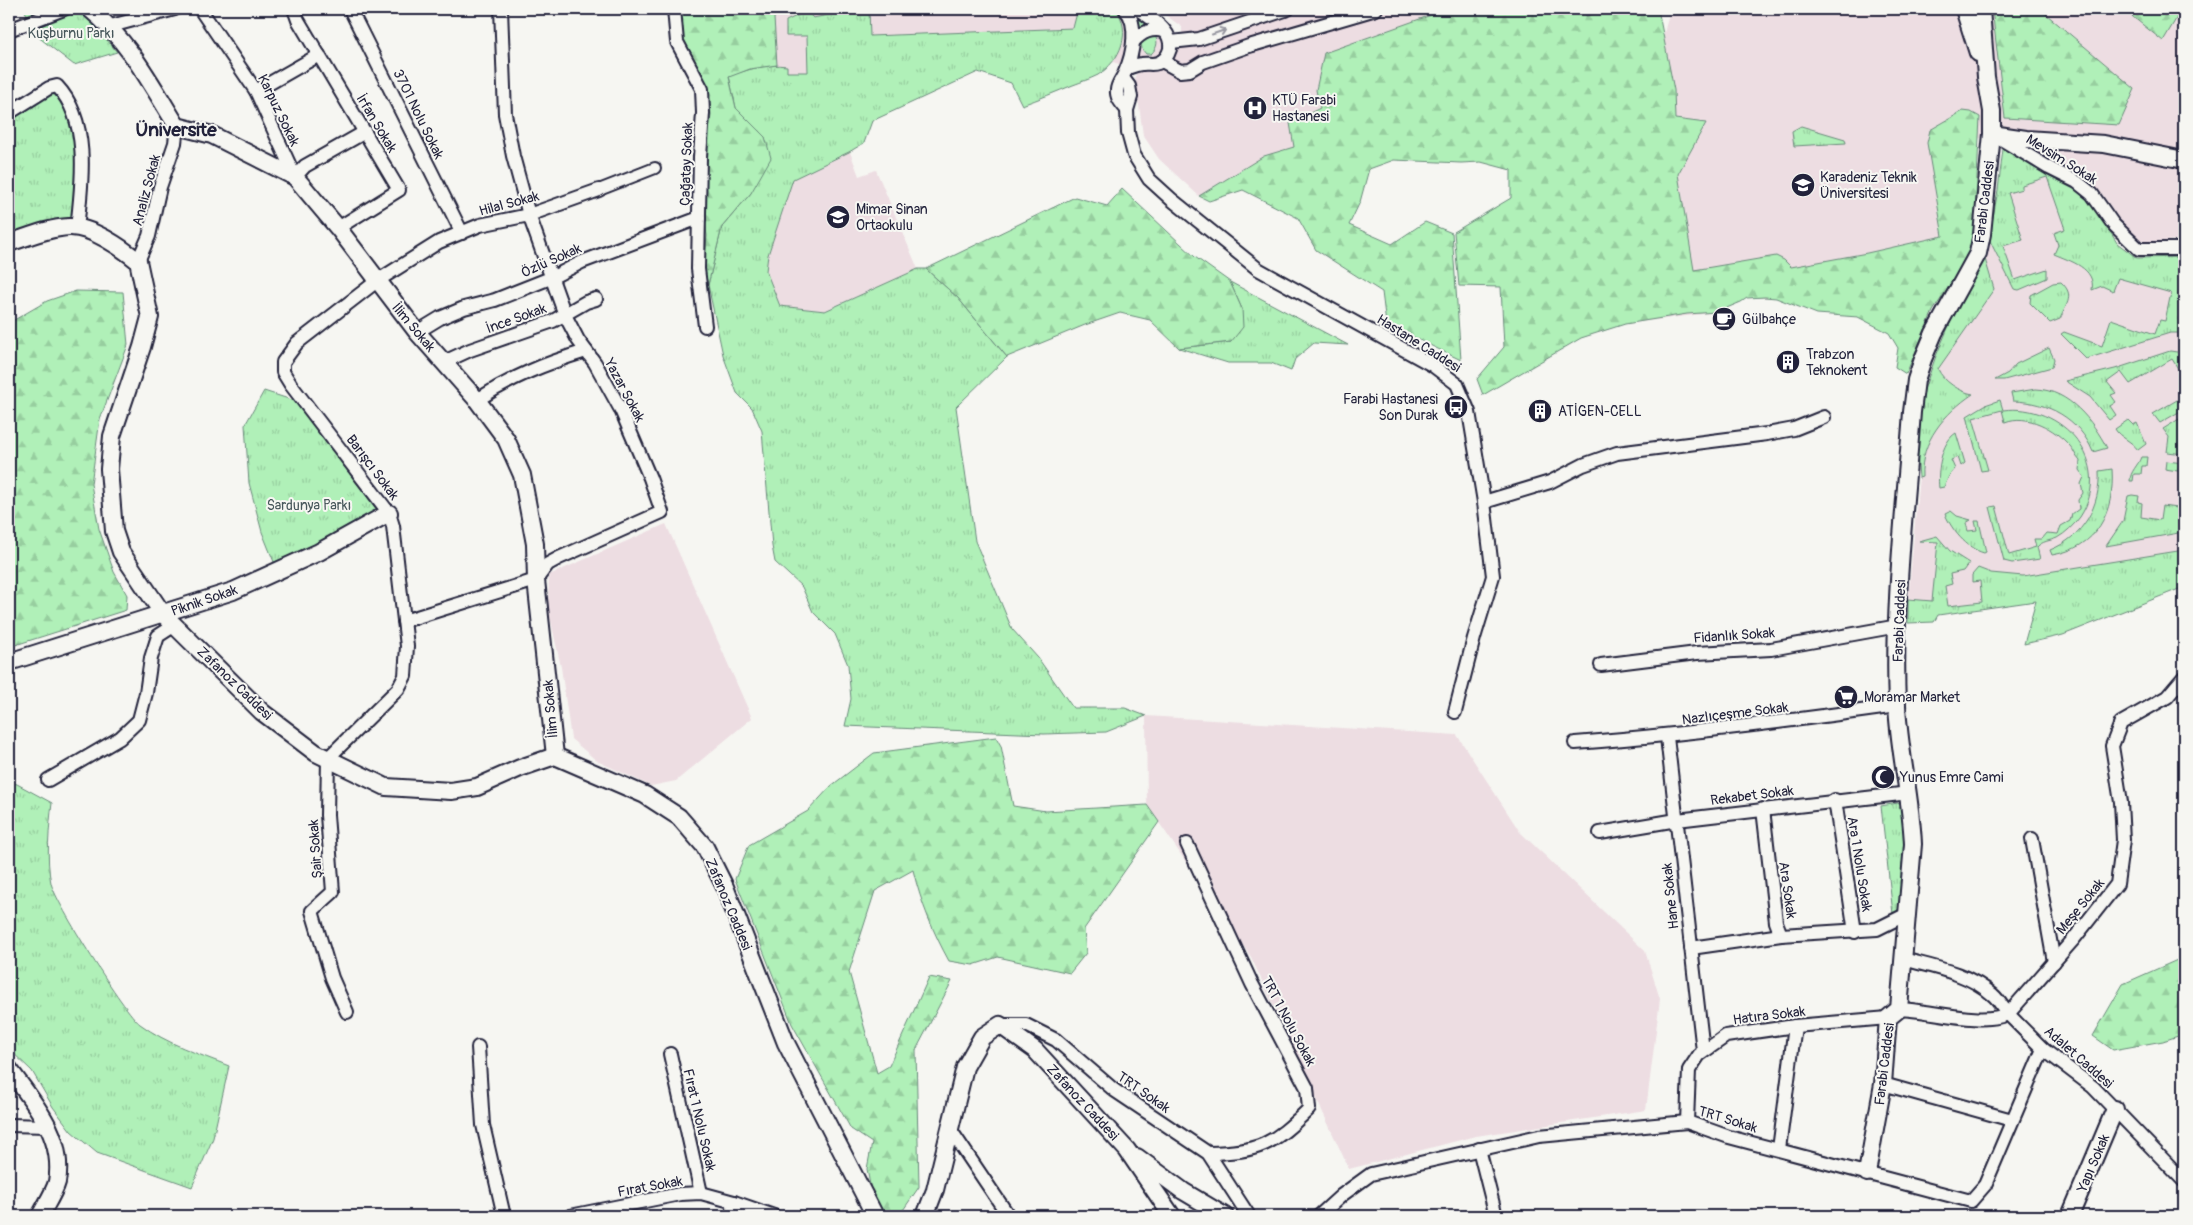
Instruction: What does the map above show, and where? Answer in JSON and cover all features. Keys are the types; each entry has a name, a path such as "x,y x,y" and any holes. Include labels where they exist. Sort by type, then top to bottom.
{"street":[{"path":"9,30 64,9"},
{"path":"90,9 110,26 136,59 177,126"},
{"path":"110,26 175,9"},
{"name":"Karpuz Sokak","path":"200,9 256,91 295,177"},
{"name":"İrfan Sokak","path":"294,9 298,20 399,190 338,228"},
{"name":"3701 Nolu Sokak","path":"350,9 462,233"},
{"name":"Yazar Sokak","path":"501,9 505,114 513,156 529,214 565,315 621,410 662,512 559,558 548,564 536,580"},
{"name":"Çağatay Sokak","path":"674,9 677,42 702,89 703,113 698,269 705,326"},
{"path":"1124,9 1132,20 1132,47 1125,73"},
{"path":"1132,47 1137,59 1143,63 1155,65 1168,54 1168,36 1138,9"},
{"path":"1132,47 1142,33 1156,29 1168,36 1199,39 1288,9"},
{"path":"1162,61 1180,71 1190,70 1203,62 1249,46 1376,9"},
{"name":"Farabi Caddesi","path":"1964,9 1986,77"},
{"name":"Farabi Caddesi","path":"1867,1173 1903,959 1912,844 1908,793 1897,706 1898,626 1912,412 1916,380 1934,332 1978,253 1985,208 1992,134 1992,111 1986,77 1981,9"},
{"path":"256,91 319,55"},
{"path":"1125,73 1143,63"},
{"name":"Hastane Caddesi","path":"1125,73 1131,97 1127,110 1128,133 1134,155 1149,179 1258,269 1432,365 1457,384 1469,412 1484,502 1493,576 1474,638 1455,712"},
{"path":"9,113 49,88 57,86 63,93 70,105 82,147 82,178 77,228"},
{"name":"İlim Sokak","path":"177,126 212,136 295,177 338,228 417,332 477,400 506,439 522,475 535,544 536,580 554,756"},
{"name":"Analiz Sokak","path":"138,261 149,236 177,126"},
{"path":"295,177 305,166 365,132"},
{"path":"1992,134 2026,139 2104,144 2184,160"},
{"name":"Mevsim Sokak","path":"1992,134 2048,168 2077,182 2092,194 2113,224 2139,249 2184,249"},
{"name":"Hilal Sokak","path":"377,281 439,242 480,225 529,214 655,168"},
{"name":"Özlü Sokak","path":"417,332 440,318 464,308 495,300 553,277 582,262 699,218"},
{"path":"9,243 46,231 71,227 91,232 121,247 138,261"},
{"name":"Zafanoz Caddesi","path":"138,261 150,316 142,347 112,436 109,469 114,531 121,552 169,619 262,712 316,753 386,787 451,791 477,787 520,768 554,756 645,795 679,817 705,847 725,887 786,1043 874,1216"},
{"name":"Barışcı Sokak","path":"328,758 398,689 405,676 407,646 393,526 389,513 291,385 283,372 283,362 297,343 377,281"},
{"name":"İnce Sokak","path":"444,362 478,347 565,315 586,302 596,299"},
{"path":"477,400 505,382 529,370 586,351"},
{"path":"1484,502 1550,482 1583,465 1617,453 1767,434 1794,429 1824,417"},
{"name":"Piknik Sokak","path":"9,662 169,619 320,552 389,513"},
{"path":"404,621 536,580"},
{"path":"48,780 120,738 139,720 146,693 151,658 158,636 169,619"},
{"name":"Fidanlık Sokak","path":"1601,665 1697,652 1771,650 1898,626"},
{"name":"Meşe Sokak","path":"2008,1014 2054,962 2117,884 2123,840 2121,802 2112,746 2121,723 2167,697 2184,678"},
{"name":"Nazlıçeşme Sokak","path":"1575,743 1667,737 1762,726 1897,706"},
{"name":"Hane Sokak","path":"1667,737 1703,1052"},
{"name":"Şair Sokak","path":"328,758 328,815 333,892 312,911 332,978 347,1012"},
{"name":"Rekabet Sokak","path":"1600,833 1677,820 1835,800 1908,793"},
{"name":"Ara 1 Nolu Sokak","path":"1835,800 1855,932"},
{"name":"Ara Sokak","path":"1763,809 1776,922 1781,935 1855,932 1877,929 1907,914"},
{"path":"2032,838 2054,962"},
{"name":"TRT 1 Nolu Sokak","path":"1187,844 1252,984 1308,1088 1309,1109 1272,1142 1240,1152 1208,1153"},
{"path":"1691,948 1781,935"},
{"path":"1894,1013 1919,1010 1972,1017 1999,1018 2008,1014 1994,996 1976,983 1952,972 1903,959"},
{"name":"Hatıra Sokak","path":"1687,1122 1689,1070 1703,1052 1726,1036 1894,1013"},
{"name":"Adalet Caddesi","path":"2008,1014 2043,1049 2092,1087 2116,1109 2184,1181"},
{"name":"TRT Sokak","path":"1000,1025 1026,1024 1056,1040 1114,1090 1208,1153 1249,1216"},
{"path":"925,1216 935,1190 965,1067 982,1037 1000,1025"},
{"name":"Zafanoz Caddesi","path":"1000,1025 1035,1050 1127,1150 1172,1216"},
{"path":"1779,1149 1796,1026"},
{"path":"478,1047 483,1125 504,1216"},
{"name":"TRT Sokak","path":"1319,1216 1342,1195 1371,1174 1539,1136 1687,1122 1729,1137 1970,1201 1986,1185 2043,1049"},
{"name":"Fırat 1 Nolu Sokak","path":"670,1054 701,1193"},
{"path":"9,1069 42,1112 59,1154 56,1184 40,1216"},
{"path":"1883,1084 2012,1120"},
{"name":"Yapı Sokak","path":"2070,1216 2116,1109"},
{"path":"9,1124 48,1126"},
{"path":"950,1129 1006,1212"},
{"path":"1479,1149 1496,1216"},
{"path":"1127,1150 1183,1191 1225,1216"},
{"name":"Fırat Sokak","path":"570,1216 680,1194 701,1193 774,1216"},
{"path":"732,1216 734,1202"}],"shaded area":[{"path":"682,9 1122,9 1172,48 1182,49 1182,27 1157,9 2184,9 2184,239 2148,243 2129,234 2102,194 2081,176 1992,134 1978,139 1974,239 1964,264 1933,311 1906,374 1895,367 1898,348 1889,333 1858,317 1817,314 1776,298 1747,298 1717,312 1625,324 1631,160 1670,10 1384,102 1295,151 1264,161 1199,196 1159,159 1143,135 1135,76 1139,71 1113,62 1097,75 1022,105 1011,83 978,72 872,121 864,143 850,152 859,176 876,170 918,269 825,311 780,306 766,272 768,255 792,180 708,285 704,268 707,236 705,220 707,143 711,115 709,91 682,41"},
{"path":"2003,149 2044,170 2110,233 2117,243 2137,258 2184,257 2184,587 2063,635 2024,644 2036,601 1938,615 1934,622 1908,623 1919,475 1917,452 1936,356 1954,314 1985,259 1998,190"},
{"path":"666,524 752,718 676,781 651,786 597,761 571,739 561,667 548,608 549,575"},
{"path":"1146,716 1457,735 1520,832 1645,951 1660,999 1646,1110 1476,1136 1349,1169 1251,957 1147,805"}],"green space":[{"name":"Kuşburnu Parkı","path":"24,9 81,9 117,52 74,65 37,36"},
{"path":"682,9 783,9 774,18 777,65 750,69 729,77 736,108 765,137 771,158 751,193 722,227 708,285 704,268 707,236 705,220 707,143 711,115 709,91 682,41"},
{"path":"869,9 870,36 1073,28 1078,9 1116,9 1121,18 1123,36 1118,54 1106,69 1092,78 1022,105 1011,83 978,72 872,121 864,143 793,179 768,255 766,271 780,306 825,311 918,269 926,269 958,298 1007,357 956,407 975,541 1012,629 1038,658 1073,708 1125,708 1146,716 1106,732 1044,734 845,726 851,699 848,665 835,634 813,612 802,587 775,562 762,431 752,408 737,393 723,355 708,285 722,227 751,193 765,137 736,108 729,76 772,65 787,66 787,72 808,72 807,36 786,36 786,21 807,11 813,18"},
{"path":"1448,9 1584,9 1586,16 1611,9 1658,9 1674,90 1675,119 1706,123 1678,174 1694,270 1776,256 1784,260 1791,267 1943,236 1927,143 1930,130 1963,111 1971,112 1980,117 1974,239 1964,264 1933,311 1906,374 1895,367 1898,348 1889,333 1858,317 1817,314 1776,298 1765,297 1747,298 1717,312 1687,314 1625,324 1581,338 1483,395 1477,379 1504,347 1501,287 1459,286 1454,232 1511,198 1511,170 1481,162 1394,160 1369,169 1360,202 1349,225 1392,244 1425,222 1452,233 1461,360 1386,324 1382,292 1316,250 1298,218 1243,190 1209,201 1199,196 1264,156 1294,147 1290,123 1320,108 1316,90 1324,53"},
{"path":"1992,9 2040,9 2135,89 2119,125 2005,118"},
{"path":"2123,9 2182,9 2163,41"},
{"path":"1137,17 1151,29 1156,39 1157,44 1151,54 1146,54 1142,49"},
{"path":"47,81 62,84 76,112 78,219 9,238 9,116 18,113"},
{"path":"1801,126 1845,139 1846,143 1794,146 1792,131"},
{"path":"2006,147 2073,185 2092,202 2117,243 2137,258 2184,257 2184,333 2170,333 2086,359 2061,334 2064,332 2102,346 2111,319 2155,334 2160,320 2165,321 2171,293 2118,278 2113,291 2102,286 2092,290 2092,282 2086,271 2080,266 2054,254 2058,245 2054,233 2065,229 2047,177 2022,185 2022,189 2008,193 2023,240 2003,246 2015,280 2047,269 2047,278 2019,290 2014,289 1989,239 2003,149"},
{"path":"1122,189 1195,257 1230,282 1242,309 1243,327 1231,342 1179,348 1150,320 1120,313 1085,325 1007,357 958,298 926,269 1075,197 1107,206"},
{"path":"1985,259 1994,289 1938,369 1952,385 1973,394 1953,410 1936,429 1925,452 1922,464 1922,477 1919,478 1917,452 1921,398 1954,314"},
{"path":"1230,282 1348,345 1314,343 1295,359 1291,371 1271,363 1228,363 1179,348 1231,342 1242,309"},
{"path":"2061,282 2068,291 2067,304 2060,319 2050,323 2030,303 2031,295 2053,283"},
{"path":"76,291 123,292 128,345 100,419 91,484 99,529 114,572 127,595 126,610 9,647 9,323 47,301"},
{"path":"2049,348 2054,359 2052,367 2004,380 1995,380 2008,373 2016,364"},
{"path":"2170,351 2184,353 2184,378 2172,359 2130,384 2121,372 2107,382 2116,393 2111,395 2116,402 2110,406 2116,415 2109,420 2090,397 2065,381 2115,369"},
{"path":"2036,389 2059,395 2079,409 2095,428 2107,448 2093,452 2080,430 2061,414 2038,405 2013,401 2011,393"},
{"name":"Sardunya Parkı","path":"264,391 295,401 383,518 280,577 262,532 249,483 245,425"},
{"path":"2184,396 2184,409 2160,423 2153,414"},
{"path":"2000,400 2003,410 2024,410 2045,416 2062,426 2077,440 2087,457 2091,476 2089,496 2080,517 2070,529 2060,536 2037,547 2040,559 2012,563 2004,561 1990,507 1996,506 2009,555 2036,547 2034,539 2042,539 2047,533 2058,534 2061,526 2070,521 2072,514 2079,509 2078,500 2083,493 2081,484 2084,477 2079,470 2080,461 2073,449 2057,434 2031,421 2013,420 2005,422 2002,410 1973,418 1988,470 1981,471 1967,416 1985,405"},
{"path":"2184,416 2184,454 2167,452 2169,437 2163,429"},
{"path":"2128,420 2133,425 2137,423 2146,444 2138,450 2115,429"},
{"path":"1956,433 1965,463 1961,466 1958,457 1951,460 1955,469 1944,487 1939,488 1941,458 1947,443"},
{"path":"2141,457 2147,457 2146,466 2142,466 2141,474 2134,474 2133,481 2130,481 2131,474"},
{"path":"2166,461 2184,463 2184,472 2165,469"},
{"path":"2112,469 2110,500 2100,526 2081,545 2052,555 2050,550 2072,537 2088,519 2097,496 2099,471"},
{"path":"2128,496 2139,496 2138,502 2142,503 2141,517 2160,520 2162,506 2184,509 2184,532 2106,546 2123,521"},
{"path":"1951,511 1957,516 1971,520 1966,523 1968,531 1977,530 1975,521 1979,521 1986,552 1977,551 1960,538 1945,514"},
{"path":"1937,536 1950,551 1969,563 1963,571 1950,574 1952,584 1945,586 1948,606 1982,602 1980,581 1972,582 1972,575 1978,568 1991,573 2023,576 2184,550 2184,587 2063,635 2024,644 2036,601 1938,615 1934,622 1908,623 1908,599 1932,601 1938,542 1919,541"},
{"path":"996,737 1001,746 1013,806 1046,811 1147,805 1159,822 1084,929 1086,953 1070,973 998,957 973,965 949,961 928,917 913,870 875,891 849,972 877,1073 889,1066 929,977 952,981 916,1050 919,1187 899,1216 887,1216 874,1206 867,1169 872,1143 851,1129 792,1024 735,879 749,845 808,811 831,786 874,753"},
{"path":"9,782 17,784 52,803 48,854 49,874 55,894 106,980 132,1016 140,1024 161,1037 229,1066 213,1138 192,1187 97,1153 71,1131 53,1107 32,1071 9,1049"},
{"path":"1898,803 1906,812 1902,911 1893,914 1881,806"},
{"path":"2184,957 2184,1034 2163,1041 2113,1050 2093,1036 2123,984"}],"place":[{"name":"KTÜ Farabi Hastanesi","path":"1255,108"},
{"name":"Karadeniz Teknik Üniversitesi","path":"1803,185"},
{"name":"Mimar Sinan Ortaokulu","path":"838,217"},
{"name":"Gülbahçe","path":"1724,319"},
{"name":"Trabzon Teknokent","path":"1788,362"},
{"name":"Farabi Hastanesi Son Durak","path":"1456,407"},
{"name":"ATİGEN-CELL","path":"1540,411"},
{"name":"Moramar Market","path":"1846,697"},
{"name":"Yunus Emre Cami","path":"1883,777"}],"district":[{"name":"Üniversite","path":"176,129"}]}
